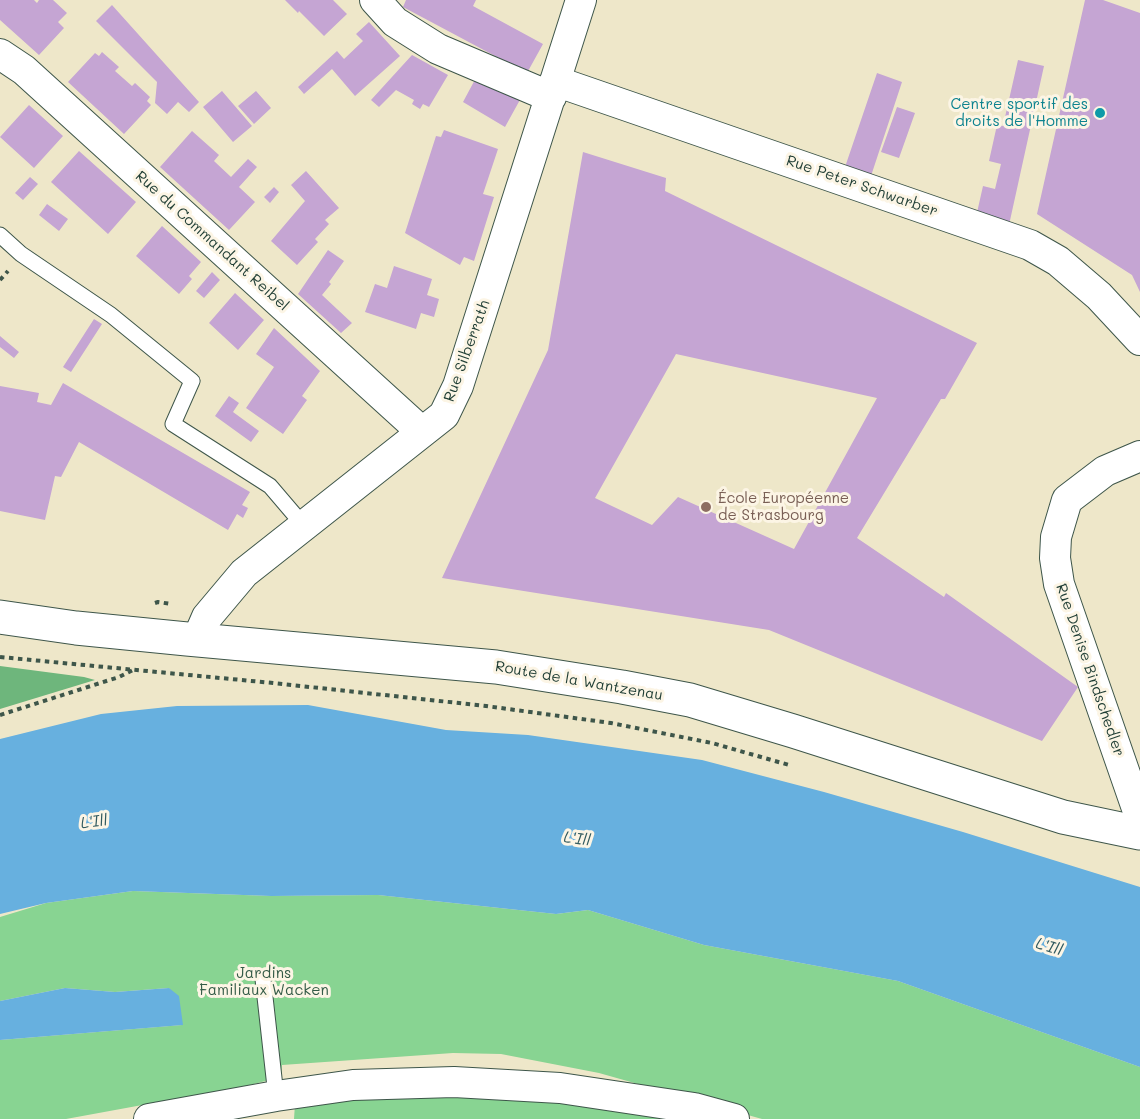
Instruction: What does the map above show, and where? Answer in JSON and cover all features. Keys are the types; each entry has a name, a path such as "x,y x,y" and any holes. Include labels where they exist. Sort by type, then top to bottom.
{"street":[{"name":"Rue Peter Schwarber","path":"375,0 395,22 438,49 553,89 1030,245 1058,261 1099,296 1140,340"},
{"name":"Rue Silberrath","path":"196,640 207,617 244,573 444,415 458,386 581,0"},
{"name":"Rue du Commandant Reibel","path":"0,54 24,70 422,432"},
{"name":"Rue Denise Bindschedler","path":"1140,456 1106,471 1067,500 1056,537 1055,558 1059,584 1140,817"},
{"name":"Route de la Wantzenau","path":"0,617 76,628 496,667 634,689 690,700 1064,817 1140,833"},
{"path":"149,1119 276,1096 353,1085 454,1082 572,1090 694,1108 734,1119"}],"lane":[{"path":"0,235 21,254 111,315 192,381 173,424 270,486 305,527"},
{"path":"263,979 276,1096"}],"path":[{"path":"0,657 462,704 611,723 712,743 790,765"},
{"path":"0,715 119,677 133,669"}],"green space":[{"path":"0,666 84,677 95,680 0,709"},
{"name":"Jardins Familiaux Wacken","path":"133,891 271,896 378,895 556,914 588,910 704,945 898,981 1140,1067 1140,1119 762,1119 599,1073 501,1054 453,1053 282,1065 281,1077 246,1086 66,1119 0,1119 0,1040 182,1025 169,988 115,992 65,988 0,1001 0,917 46,903"},
{"path":"419,1094 561,1100 698,1119 294,1119 295,1104"}],"water":[{"name":"L'Ill","path":"308,705 446,730 528,735 702,760 963,832 1140,887 1140,1067 898,981 704,945 588,910 556,914 378,895 271,896 133,891 46,903 0,914 0,739 101,714 177,706"},
{"path":"65,988 115,992 169,988 179,996 183,1025 0,1040 0,1001"}],"building":[{"path":"0,0 34,0 37,3 39,0 53,0 67,13 58,22 64,28 39,55 0,20"},
{"path":"285,0 333,0 347,14 324,36"},
{"path":"406,0 476,0 473,6 543,44 527,73 403,7"},
{"name":"Centre sportif des droits de l'Homme","path":"1085,0 1103,0 1140,13 1140,292 1132,275 1037,214"},
{"path":"112,5 199,102 189,112 178,102 167,114 155,103 157,82 96,21"},
{"path":"369,22 400,56 355,96 332,69 304,94 298,87 337,51 344,59 363,41 356,34"},
{"path":"102,52 119,67 115,71 132,86 135,83 150,97 147,101 151,105 124,134 68,82 95,53 99,56"},
{"path":"412,55 448,75 429,107 423,104 420,109 412,104 414,100 396,90 379,107 371,100"},
{"path":"1018,60 1044,66 1009,225 976,217 983,186 995,189 1001,164 989,161 997,125 1003,126"},
{"path":"877,73 902,82 870,179 844,170"},
{"path":"478,74 521,98 505,127 463,102"},
{"path":"222,91 252,126 233,142 203,107"},
{"path":"256,91 271,108 254,124 238,106"},
{"path":"29,105 63,136 34,168 0,137"},
{"path":"897,107 915,113 899,158 881,152"},
{"path":"444,130 498,149 483,194 494,197 474,261 464,257 460,265 405,233 436,136 441,137"},
{"path":"192,131 219,155 214,161 231,177 248,159 257,167 239,187 255,202 229,230 160,167"},
{"path":"79,151 136,202 108,234 51,182"},
{"path":"583,152 666,178 665,191 977,343 945,399 941,399 857,538 944,597 946,593 1078,687 1042,741 769,630 442,578 548,350","holes":["676,354 877,398 794,549 678,497 652,525 595,498"]},
{"path":"306,171 339,208 325,220 329,224 315,239 318,242 297,265 271,241 305,201 291,185"},
{"path":"30,177 38,184 23,200 15,193"},
{"path":"274,187 279,192 270,203 264,197"},
{"path":"47,204 68,219 59,231 39,215"},
{"path":"162,226 201,262 189,276 192,279 179,294 136,256"},
{"path":"328,250 344,261 322,295 352,323 341,333 298,294"},
{"path":"394,266 432,279 427,295 439,299 434,317 421,313 416,329 365,312 375,284 387,288"},
{"path":"212,272 220,280 204,298 196,291"},
{"path":"235,293 264,320 238,350 209,323"},
{"path":"94,319 102,324 71,372 63,367"},
{"path":"274,328 320,371 302,396 307,400 283,434 246,408 274,367 256,354"},
{"path":"0,336 19,352 14,358 0,347"},
{"path":"63,383 250,492 242,505 248,508 243,518 237,514 228,530 79,442 61,477 55,476 45,520 0,511 0,386 39,393 37,402 51,405"},
{"path":"229,396 239,403 233,412 259,431 251,442 215,416"}],"place":[{"name":"Centre sportif des droits de l'Homme","path":"1100,113"},
{"name":"École Européenne de Strasbourg","path":"706,507"}]}
